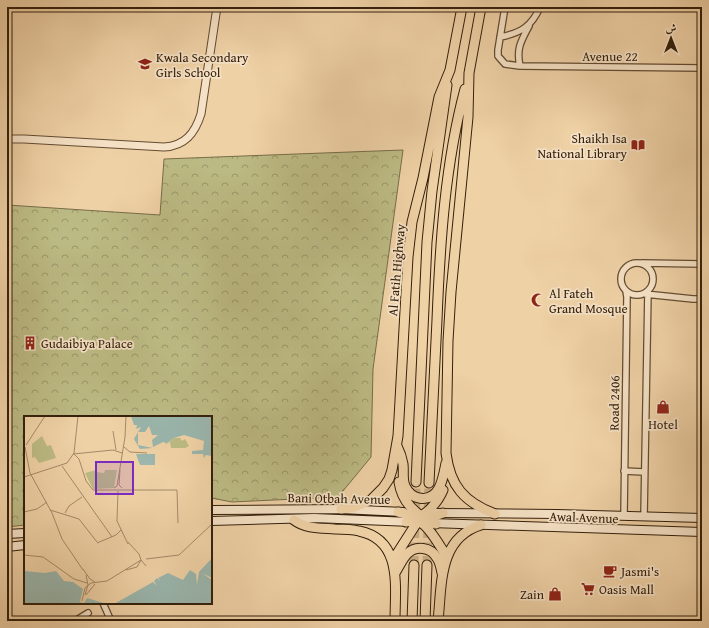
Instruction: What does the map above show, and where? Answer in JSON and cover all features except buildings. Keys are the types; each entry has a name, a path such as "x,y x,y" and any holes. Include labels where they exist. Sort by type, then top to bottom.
{"main road":[{"name":"Al Fatih Highway","path":"340,510 361,505 380,493 387,484 391,475 397,446 408,257 412,222 439,97 450,70 462,7"},
{"path":"429,483 438,296 443,228 451,158 481,7"},
{"path":"416,482 427,242 432,191 450,70"},
{"path":"393,560 413,528 437,501 442,491 447,473 449,316 468,117 469,73"},
{"path":"397,446 402,461 403,479 406,488 411,494 420,498 433,496 441,486 446,460"},
{"path":"397,446 400,486 407,504 421,518 447,557"},
{"path":"446,460 453,479 461,493 476,506 495,514"},
{"name":"Bani Otbah Avenue","path":"212,510 340,510 398,512"},
{"path":"398,512 406,513 436,524"},
{"path":"406,522 443,513"},
{"name":"Awal Avenue","path":"443,513 624,515 702,518"},
{"path":"624,515 624,530"},
{"path":"644,516 644,531"},
{"name":"Bani Otbah Avenue","path":"212,521 294,520 314,518 406,522"},
{"path":"294,520 299,524 313,528 353,530 366,533 382,543 393,560 395,573 395,621"},
{"name":"Awal Avenue","path":"436,524 702,532"},
{"path":"438,621 443,574 451,546 466,531 481,525"},
{"path":"7,534 24,533"},
{"path":"7,547 24,545"},
{"path":"395,573 408,553 421,548 434,554 439,562 443,574"},
{"path":"412,621 414,565"},
{"path":"425,621 427,565"}],"street":[{"path":"505,7 500,37 517,32 530,24"},
{"path":"519,66 519,46 530,24 536,17 540,7"},
{"path":"7,139 164,147 172,147 183,142 195,130 201,114 217,8"},
{"name":"Avenue 22","path":"500,37 498,56 505,64 519,66 702,68"},
{"path":"640,263 649,267 653,275 653,284 646,293 644,516"},
{"path":"702,264 631,264 623,271 621,281 626,291 634,295 646,293 702,299"},
{"name":"Road 2406","path":"624,515 626,291"},
{"path":"624,471 644,472"},
{"path":"103,604 111,621"},
{"path":"75,621 88,613"}],"green space":[{"path":"403,150 373,369 371,457 338,497 232,502 212,498 212,416 24,416 24,525 7,527 7,205 160,215 164,159"}],"tunnel":[{"path":"414,565 416,482"},
{"path":"427,565 429,483"}],"place":[{"name":"Kwala Secondary Girls School","path":"145,64"},
{"name":"Shaikh Isa National Library","path":"638,145"},
{"name":"Al Fateh Grand Mosque","path":"538,300"},
{"name":"Gudaibiya Palace","path":"30,343"},
{"name":"Hotel","path":"663,407"},
{"name":"Jasmi's","path":"610,571"},
{"name":"Oasis Mall","path":"588,589"},
{"name":"Zain","path":"555,594"}]}
